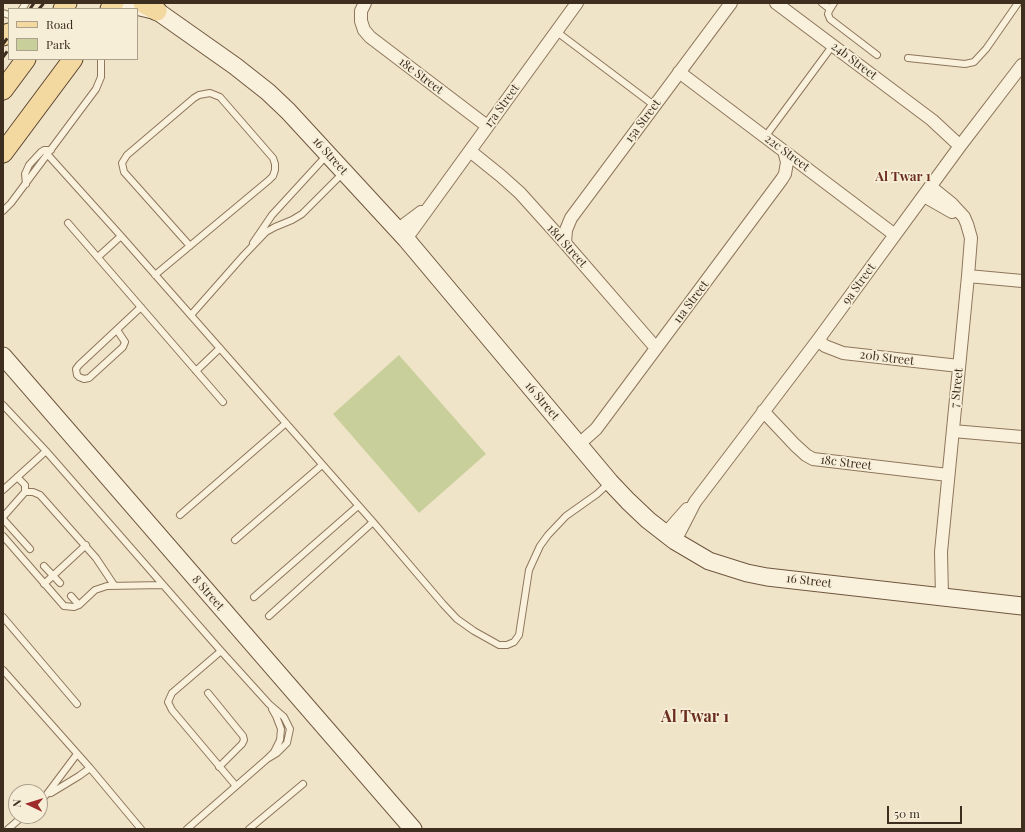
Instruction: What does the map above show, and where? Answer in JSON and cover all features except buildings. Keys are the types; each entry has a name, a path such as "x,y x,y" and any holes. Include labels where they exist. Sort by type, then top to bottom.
{"main road":[{"path":"3,90 25,60"},
{"path":"3,153 72,60"}],"street":[{"name":"18e Street","path":"365,3 361,12 361,21 364,30 370,37 487,126"},
{"name":"15a Street","path":"565,243 566,230 571,218 731,3"},
{"name":"24b Street","path":"776,3 932,120 948,127 963,142"},
{"name":"17a Street","path":"402,235 427,208 470,151 557,32 572,5"},
{"name":"16 Street","path":"123,8 136,6 147,8 150,6 218,53 268,92 309,132 402,235 610,482 628,501 670,537 709,561 728,568 767,577 1022,606"},
{"name":"9a Street","path":"670,537 818,340 963,142 1022,65"},
{"name":"22c Street","path":"679,72 895,234"},
{"name":"18d Street","path":"470,151 515,188 656,348"},
{"name":"11a Street","path":"578,445 596,429 782,179 786,162 784,151"},
{"name":"7 Street","path":"927,191 958,210 968,224 971,243 937,596"},
{"path":"968,276 1022,281"},
{"name":"20b Street","path":"818,340 825,346 843,353 959,366"},
{"name":"8 Street","path":"3,356 413,829"},
{"name":"18c Street","path":"764,411 795,445 813,459 948,475"},
{"path":"953,431 1022,437"}],"lane":[{"path":"822,3 830,9"},
{"path":"834,3 828,14 830,18 877,55"},
{"path":"908,58 965,64 974,62 986,49 1018,3"},
{"path":"3,25 5,34"},
{"path":"557,32 654,106"},
{"path":"765,137 833,45"},
{"path":"3,211 26,184 96,89 101,77 101,60"},
{"path":"155,274 190,246 273,176 275,170 273,158 220,97 210,93 199,95 194,98 127,155 122,163 124,172 190,246"},
{"path":"49,152 415,570 428,587 457,619 474,632 499,644 507,645 514,642 519,635 529,570 540,546 566,516 597,494 610,482"},
{"path":"244,255 269,220 328,154"},
{"path":"191,315 244,255 270,229 302,214 344,172"},
{"path":"68,223 223,402"},
{"path":"98,257 121,236"},
{"path":"117,330 125,342 123,346 89,378 84,379 79,377 76,372 77,367 141,307"},
{"path":"196,371 220,348"},
{"path":"3,405 46,451 269,704 284,717 290,729 287,743 277,753 267,759 187,829"},
{"path":"180,515 286,424"},
{"path":"3,490 46,451"},
{"path":"235,540 322,465"},
{"path":"17,477 25,486 25,492 3,518 30,549"},
{"path":"25,492 33,492 40,495 86,545 114,585"},
{"path":"254,597 358,506"},
{"path":"269,616 373,522"},
{"path":"3,536 64,606 69,608 79,605 100,587 114,585 163,585"},
{"path":"44,584 86,545"},
{"path":"44,566 60,583"},
{"path":"71,596 79,605"},
{"path":"3,617 76,704"},
{"path":"222,651 172,693 168,702 172,710 236,786"},
{"path":"3,670 78,754 141,829"},
{"path":"208,693 243,736 244,740 242,744 219,766"},
{"path":"267,759 277,746 281,734 279,722 269,704"},
{"path":"48,794 78,754"},
{"path":"48,794 90,768"},
{"path":"249,829 303,784"}],"green space":[{"path":"399,355 486,454 419,513 333,414"}],"railway":[{"path":"31,8 34,3"},
{"path":"40,8 44,3"},
{"path":"3,44 8,37"},
{"path":"3,57 8,50"}],"district":[{"name":"Al Twar 1","path":"903,177"},
{"name":"Al Twar 1","path":"695,717"}]}
